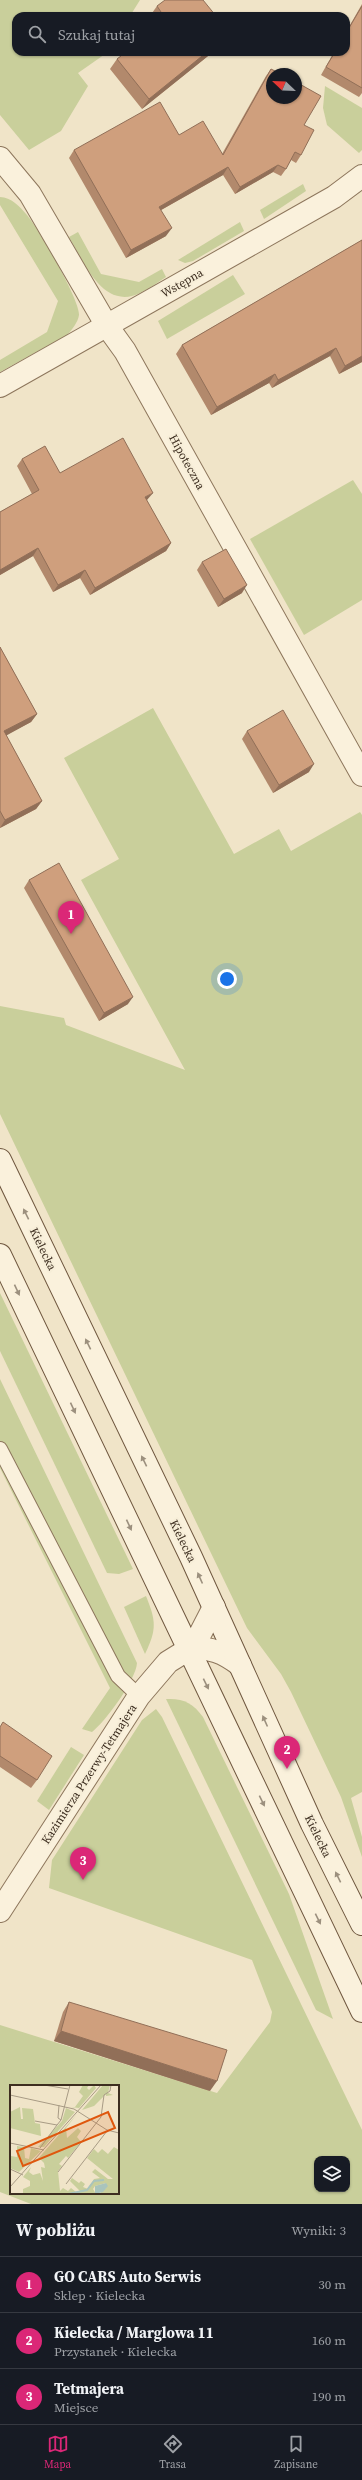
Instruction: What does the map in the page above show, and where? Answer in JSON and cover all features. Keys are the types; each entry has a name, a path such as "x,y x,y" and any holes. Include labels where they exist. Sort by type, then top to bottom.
{"main road":[{"name":"Hipoteczna","path":"0,158 30,194 107,326 125,351 362,775"},
{"name":"Wstępna","path":"0,386 338,194 362,178"},
{"name":"Kielecka","path":"0,1160 214,1607 312,1824 362,1924"},
{"path":"0,1255 362,2011"},
{"path":"189,1649 204,1628 214,1607"},
{"path":"189,1649 214,1649 240,1665"},
{"name":"Kazimierza Przerwy-Tetmajera","path":"0,1910 139,1696 168,1662 189,1649"}],"lane":[{"path":"0,1449 118,1676 139,1696"}],"green space":[{"path":"0,0 140,0 132,12 12,12 12,56 102,56 78,73 88,86 61,131 29,150 0,115"},
{"path":"325,86 362,108 362,150 359,153 327,125 323,108"},
{"path":"303,184 306,191 264,219 260,210"},
{"path":"0,197 4,197 15,203 32,222 49,248 66,280 78,307 79,315 71,331 67,335 0,372 0,360 47,332 58,301 0,205"},
{"path":"240,222 244,231 193,261 185,263 178,260"},
{"path":"78,232 101,274 139,282 162,269 166,277 140,293 127,297 115,295 105,290 88,270 69,237"},
{"path":"233,275 245,294 167,339 158,321"},
{"path":"353,480 362,494 362,600 304,635 250,539"},
{"path":"153,708 234,854 279,829 291,851 360,812 362,815 362,1792 351,1798 362,1837 362,1857 341,1797 291,1692 281,1674 247,1628 0,1114 0,1006 64,1018 66,1025 185,1070 81,880 119,859 64,758"},
{"path":"0,1293 133,1569 119,1574 107,1573 0,1351"},
{"path":"0,1379 137,1663 126,1690 112,1710 92,1732 82,1729 110,1688 0,1468"},
{"path":"146,1596 152,1612 154,1625 152,1638 145,1654 124,1607"},
{"path":"166,1699 178,1699 187,1702 203,1717 289,1894 333,2019 316,2010"},
{"path":"156,1709 162,1717 362,2130 362,2204 31,2204 0,2192 0,2025 217,2093 270,2022 272,2012 252,1960 49,1888 52,1860 142,1720"},
{"path":"71,1747 84,1755 49,1810 37,1801"}],"building":[{"path":"165,0 203,0 213,12 161,12 157,6"},
{"path":"362,6 362,88 326,67 333,56 350,56 350,26"},
{"path":"121,56 202,56 149,99 117,59"},
{"path":"266,78 266,104 302,104 302,85 321,96 304,125 314,130 301,155 295,152 286,169 278,165 240,187 228,167 159,207 172,228 131,250 74,150 160,102 179,135 203,121 223,155"},
{"path":"362,240 362,356 345,366 336,348 278,380 275,374 217,407 182,345"},
{"path":"123,438 153,493 145,497 171,543 95,588 85,570 58,585 38,548 0,570 0,512 39,490 22,459 45,446 60,473"},
{"path":"226,549 247,585 224,599 202,562"},
{"path":"0,647 37,714 4,731 42,801 5,820 0,811"},
{"path":"283,710 314,764 279,785 247,731"},
{"path":"59,863 133,997 104,1013 29,880"},
{"path":"3,1722 52,1756 37,1780 0,1756 0,1727"},
{"path":"69,2002 227,2050 217,2081 61,2031"}],"place":[{"name":"GO CARS Auto Serwis","path":"71,934"},
{"name":"Kielecka / Marglowa 11","path":"287,1769"},
{"name":"Tetmajera","path":"83,1880"}]}
